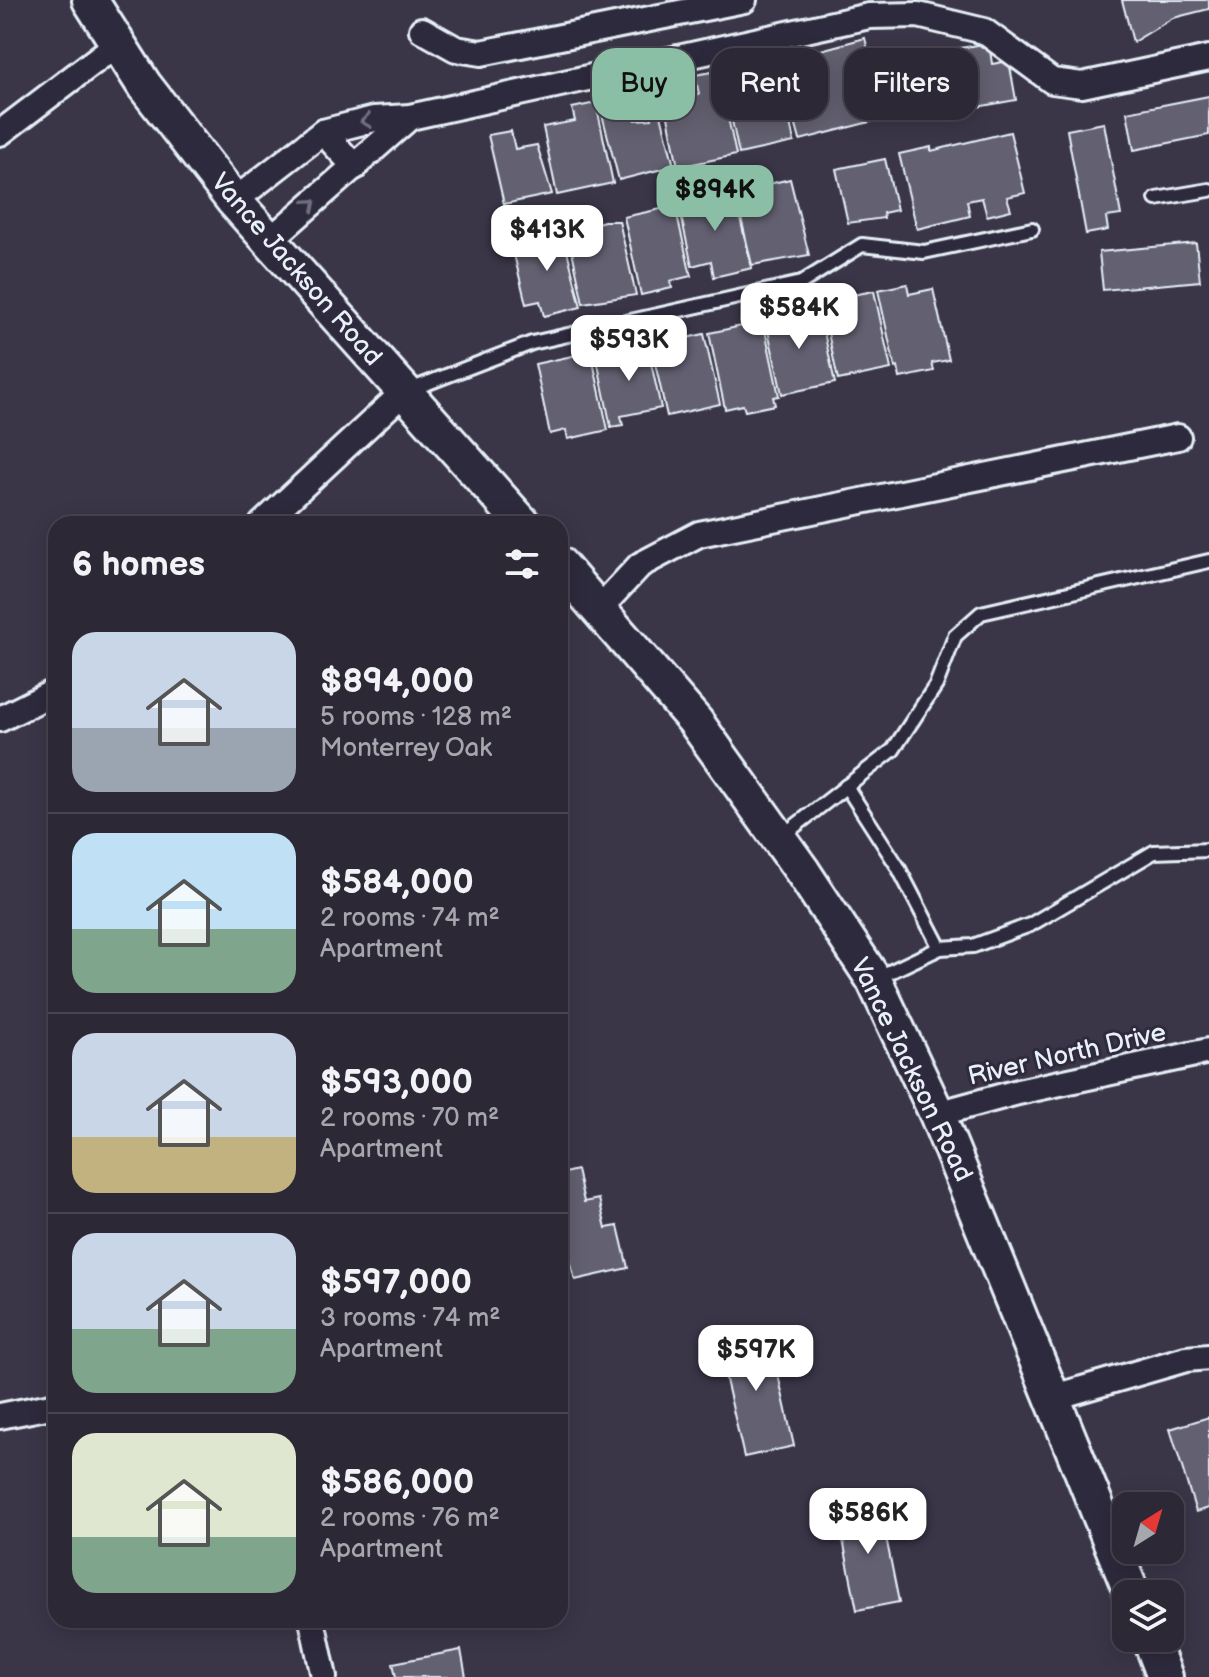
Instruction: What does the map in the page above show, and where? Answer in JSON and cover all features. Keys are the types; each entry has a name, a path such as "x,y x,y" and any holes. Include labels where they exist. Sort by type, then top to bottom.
{"main road":[{"name":"Vance Jackson Road","path":"90,0 117,44 234,201 516,516"},
{"name":"Vance Jackson Road","path":"568,574 695,721 874,980 937,1114 1055,1397 1127,1580"},
{"path":"1155,1652 1165,1677"}],"street":[{"path":"422,30 456,49 481,53 744,0"},
{"path":"234,201 323,132 374,119 410,117 892,13 918,15 984,31 1052,81 1082,85 1209,58"},
{"path":"0,133 117,44"},
{"path":"268,242 410,117"},
{"path":"323,132 355,167"},
{"path":"271,516 404,392"},
{"path":"599,609 640,565 699,534 1178,437"},
{"path":"0,719 48,695"},
{"name":"River North Drive","path":"937,1114 1018,1092 1209,1051"},
{"path":"1055,1397 1186,1359 1209,1357"},
{"path":"0,1416 48,1407"},
{"path":"314,1628 324,1677"}],"lane":[{"path":"1156,199 1209,190"},
{"path":"404,392 532,343 801,283 862,245 924,252 1032,229"},
{"path":"779,839 893,750 936,685 955,636 981,613 1209,561"},
{"path":"846,786 898,867 940,948"},
{"path":"874,980 940,948 973,946 1030,925 1154,852 1209,850"}],"building":[{"path":"1122,0 1209,0 1209,9 1173,18 1133,42"},
{"path":"865,38 868,48 844,48 844,120 877,120 800,140 794,120 828,120 828,48"},
{"path":"989,43 992,64 1009,61 1016,100 978,107 978,48 961,48"},
{"path":"711,72 711,120 728,120 736,155 678,167 669,120 695,120 695,95 699,94 695,75"},
{"path":"1209,96 1209,135 1134,150 1127,112"},
{"path":"592,104 592,120 600,120 613,183 557,195 543,127 575,121 572,108"},
{"path":"603,120 662,120 674,166 619,180"},
{"path":"732,120 789,120 794,142 739,154"},
{"path":"1104,123 1121,215 1106,217 1108,230 1086,234 1067,130"},
{"path":"511,131 515,149 537,145 552,194 504,204 488,135"},
{"path":"1010,132 1025,193 1007,197 1011,210 987,216 982,198 967,201 970,216 917,229 899,154 931,147 931,151"},
{"path":"885,159 897,210 883,213 884,218 848,223 836,169"},
{"path":"790,179 809,255 752,265 735,192"},
{"path":"733,189 752,268 714,277 711,261 692,266 678,202"},
{"path":"675,206 691,276 670,281 672,288 641,295 624,217"},
{"path":"604,221 619,221 636,295 583,303 568,232"},
{"path":"562,230 581,307 544,316 540,301 526,304 511,242"},
{"path":"1196,243 1200,281 1103,290 1099,252"},
{"path":"907,284 909,294 933,289 949,360 932,363 934,371 900,378 898,367 895,368 878,290"},
{"path":"874,291 891,369 838,380 823,309 844,305 842,297"},
{"path":"804,308 805,321 821,318 835,383 782,394 765,317"},
{"path":"762,316 779,396 773,397 775,405 745,411 743,405 725,409 709,333 742,326 741,321"},
{"path":"704,334 720,404 667,416 651,346"},
{"path":"646,340 661,408 621,416 623,425 611,427 597,360 618,355 618,351 629,349 627,344"},
{"path":"591,352 608,430 568,439 566,430 550,434 535,364"},
{"path":"577,1170 584,1202 599,1199 606,1228 618,1226 628,1268 575,1280 568,1252 568,1172"},
{"path":"768,1330 794,1446 744,1457 717,1341"},
{"path":"1209,1417 1209,1508 1196,1512 1170,1429"},
{"path":"879,1502 899,1602 857,1610 837,1510"},
{"path":"461,1650 466,1677 396,1677 393,1663"}]}
